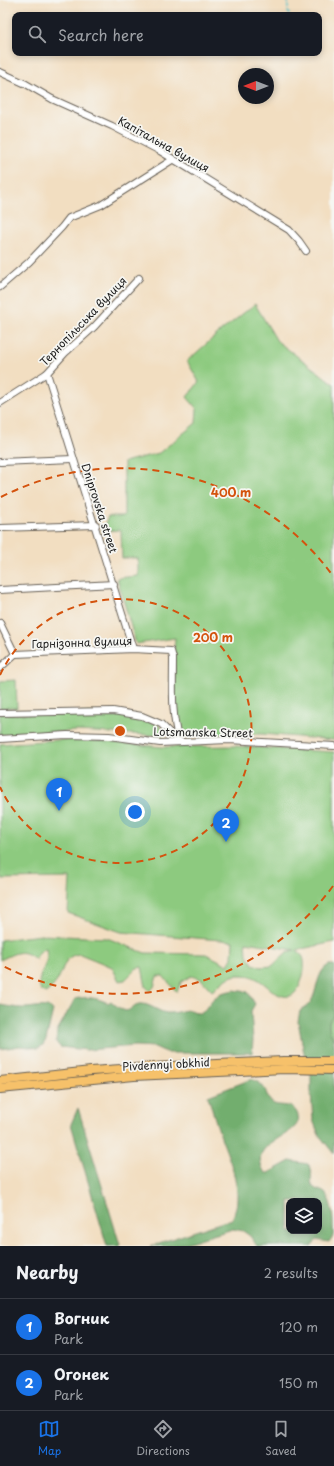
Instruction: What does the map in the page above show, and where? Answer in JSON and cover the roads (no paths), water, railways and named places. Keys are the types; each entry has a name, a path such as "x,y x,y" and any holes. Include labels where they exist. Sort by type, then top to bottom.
{"main road":[{"name":"Pivdennyi obkhid","path":"0,1081 76,1072 144,1068 284,1061 334,1062"},
{"name":"Pivdennyi obkhid","path":"0,1089 134,1076 284,1069 334,1070"}],"street":[{"name":"Капітальна вулиця","path":"0,72 160,151 172,160 236,196 289,230 306,251"},
{"path":"0,287 29,262 69,218 100,206 172,160"},
{"name":"Тернопільська вулиця","path":"0,403 47,373 65,353 94,327 139,278"},
{"name":"Dniprovska street","path":"47,373 96,525 133,649"},
{"path":"0,462 74,459"},
{"path":"0,528 96,525"},
{"path":"0,590 114,584"},
{"path":"0,623 15,654 0,668"},
{"name":"Гарнізонна вулиця","path":"15,654 133,649 171,651 173,658 172,706 174,724 179,742"},
{"path":"0,714 112,711 142,716 161,724 179,742"},
{"name":"Lotsmanska Street","path":"0,739 67,735 109,736 160,743 228,740 334,746"}],"waterway":[{"path":"288,0 288,8"}],"place":[{"name":"Вогник","path":"59,811"},
{"name":"Огонек","path":"226,842"}]}
